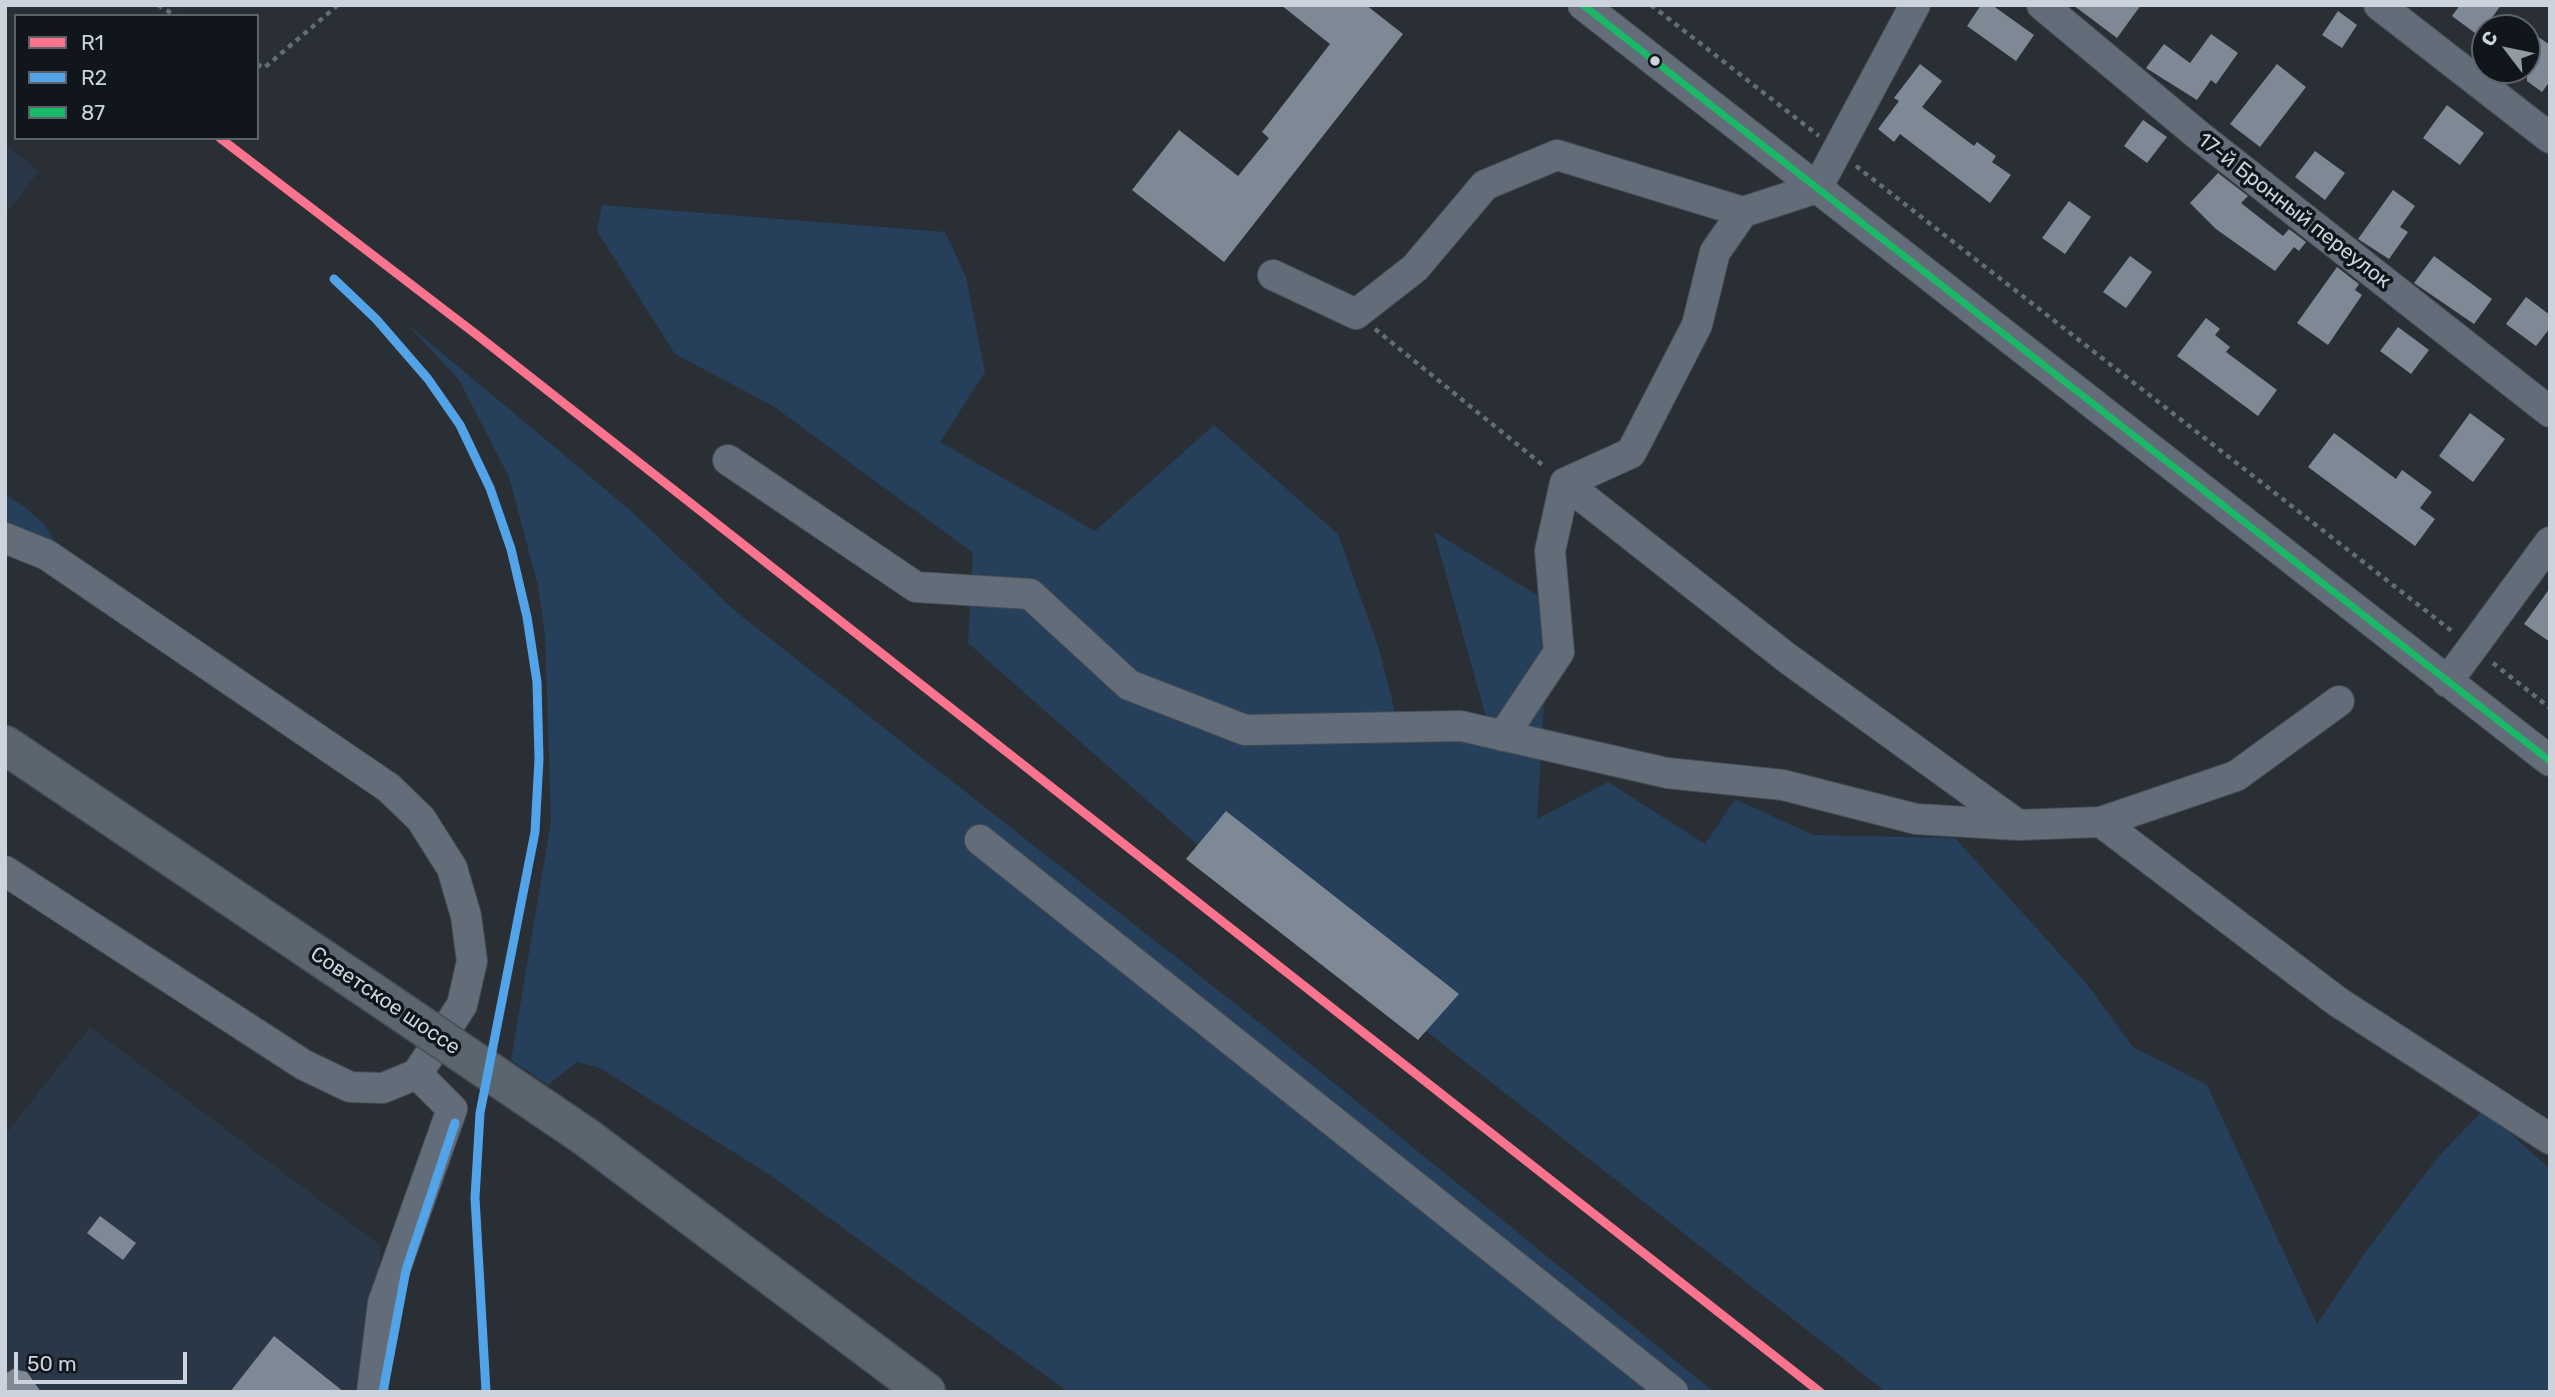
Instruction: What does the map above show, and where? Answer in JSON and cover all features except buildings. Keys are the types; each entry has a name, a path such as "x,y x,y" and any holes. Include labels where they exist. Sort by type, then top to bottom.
{"main road":[{"name":"Советское шоссе","path":"5,745 586,1137 926,1392"}],"street":[{"path":"1583,5 2550,761"},
{"path":"1273,275 1356,314 1415,268 1485,185 1557,155 1743,212 1817,188 1915,5"},
{"name":"17-й Бронный переулок","path":"2042,5 2198,135 2550,412"},
{"path":"2379,5 2550,138"},
{"path":"1565,483 1631,453 1697,325 1715,252 1743,212"},
{"path":"728,460 916,587 1030,594 1129,685 1245,730 1461,726 1667,773 1783,785 1916,819 2018,825 2101,822 2236,776 2339,701"},
{"path":"1503,736 1559,652 1550,551 1565,483"},
{"path":"1565,483 1787,658 2018,825"},
{"path":"5,538 47,555 388,788 421,819 452,868 466,916 472,961 462,1005 418,1074 383,1088 350,1087 304,1065 5,870"},
{"path":"2447,682 2550,542"},
{"path":"2101,822 2338,1002 2550,1139"},
{"path":"980,840 1673,1392"},
{"path":"372,1392 383,1303 453,1109 418,1074"}],"path":[{"path":"259,65 264,68 338,5"},
{"path":"1651,5 2550,708"},
{"path":"1356,314 1565,483"}],"shaded area":[{"path":"5,145 39,171 5,215"},
{"path":"602,205 945,232 966,277 985,372 940,442 1095,531 1214,425 1338,534 1378,646 1403,742 1492,738 1434,532 1542,598 1548,637 1537,819 1608,782 1705,844 1735,799 1813,835 1955,838 2086,983 2133,1047 2207,1085 2317,1324 2367,1250 2439,1156 2484,1109 2550,1169 2550,1392 1886,1392 1268,907 968,643 973,553 773,406 675,354 597,231"},
{"path":"407,324 631,511 735,611 1265,1027 1714,1392 1068,1392 773,1177 600,1068 577,1062 548,1085 511,1060 551,821 545,634 538,586 509,477 459,380"},
{"path":"5,495 25,507 44,524 63,553 5,531"},
{"path":"90,1027 381,1246 367,1392 5,1392 5,1135"}],"transit line":[{"name":"87","path":"1583,5 2550,761"},
{"name":"R1","path":"223,140 477,335 1820,1392"},
{"name":"R2","path":"334,279 376,319 428,379 460,425 490,488 511,549 527,617 537,682 539,759 535,832 480,1113 475,1198 486,1392"},
{"name":"R2","path":"383,1392 406,1270 455,1123"}]}
